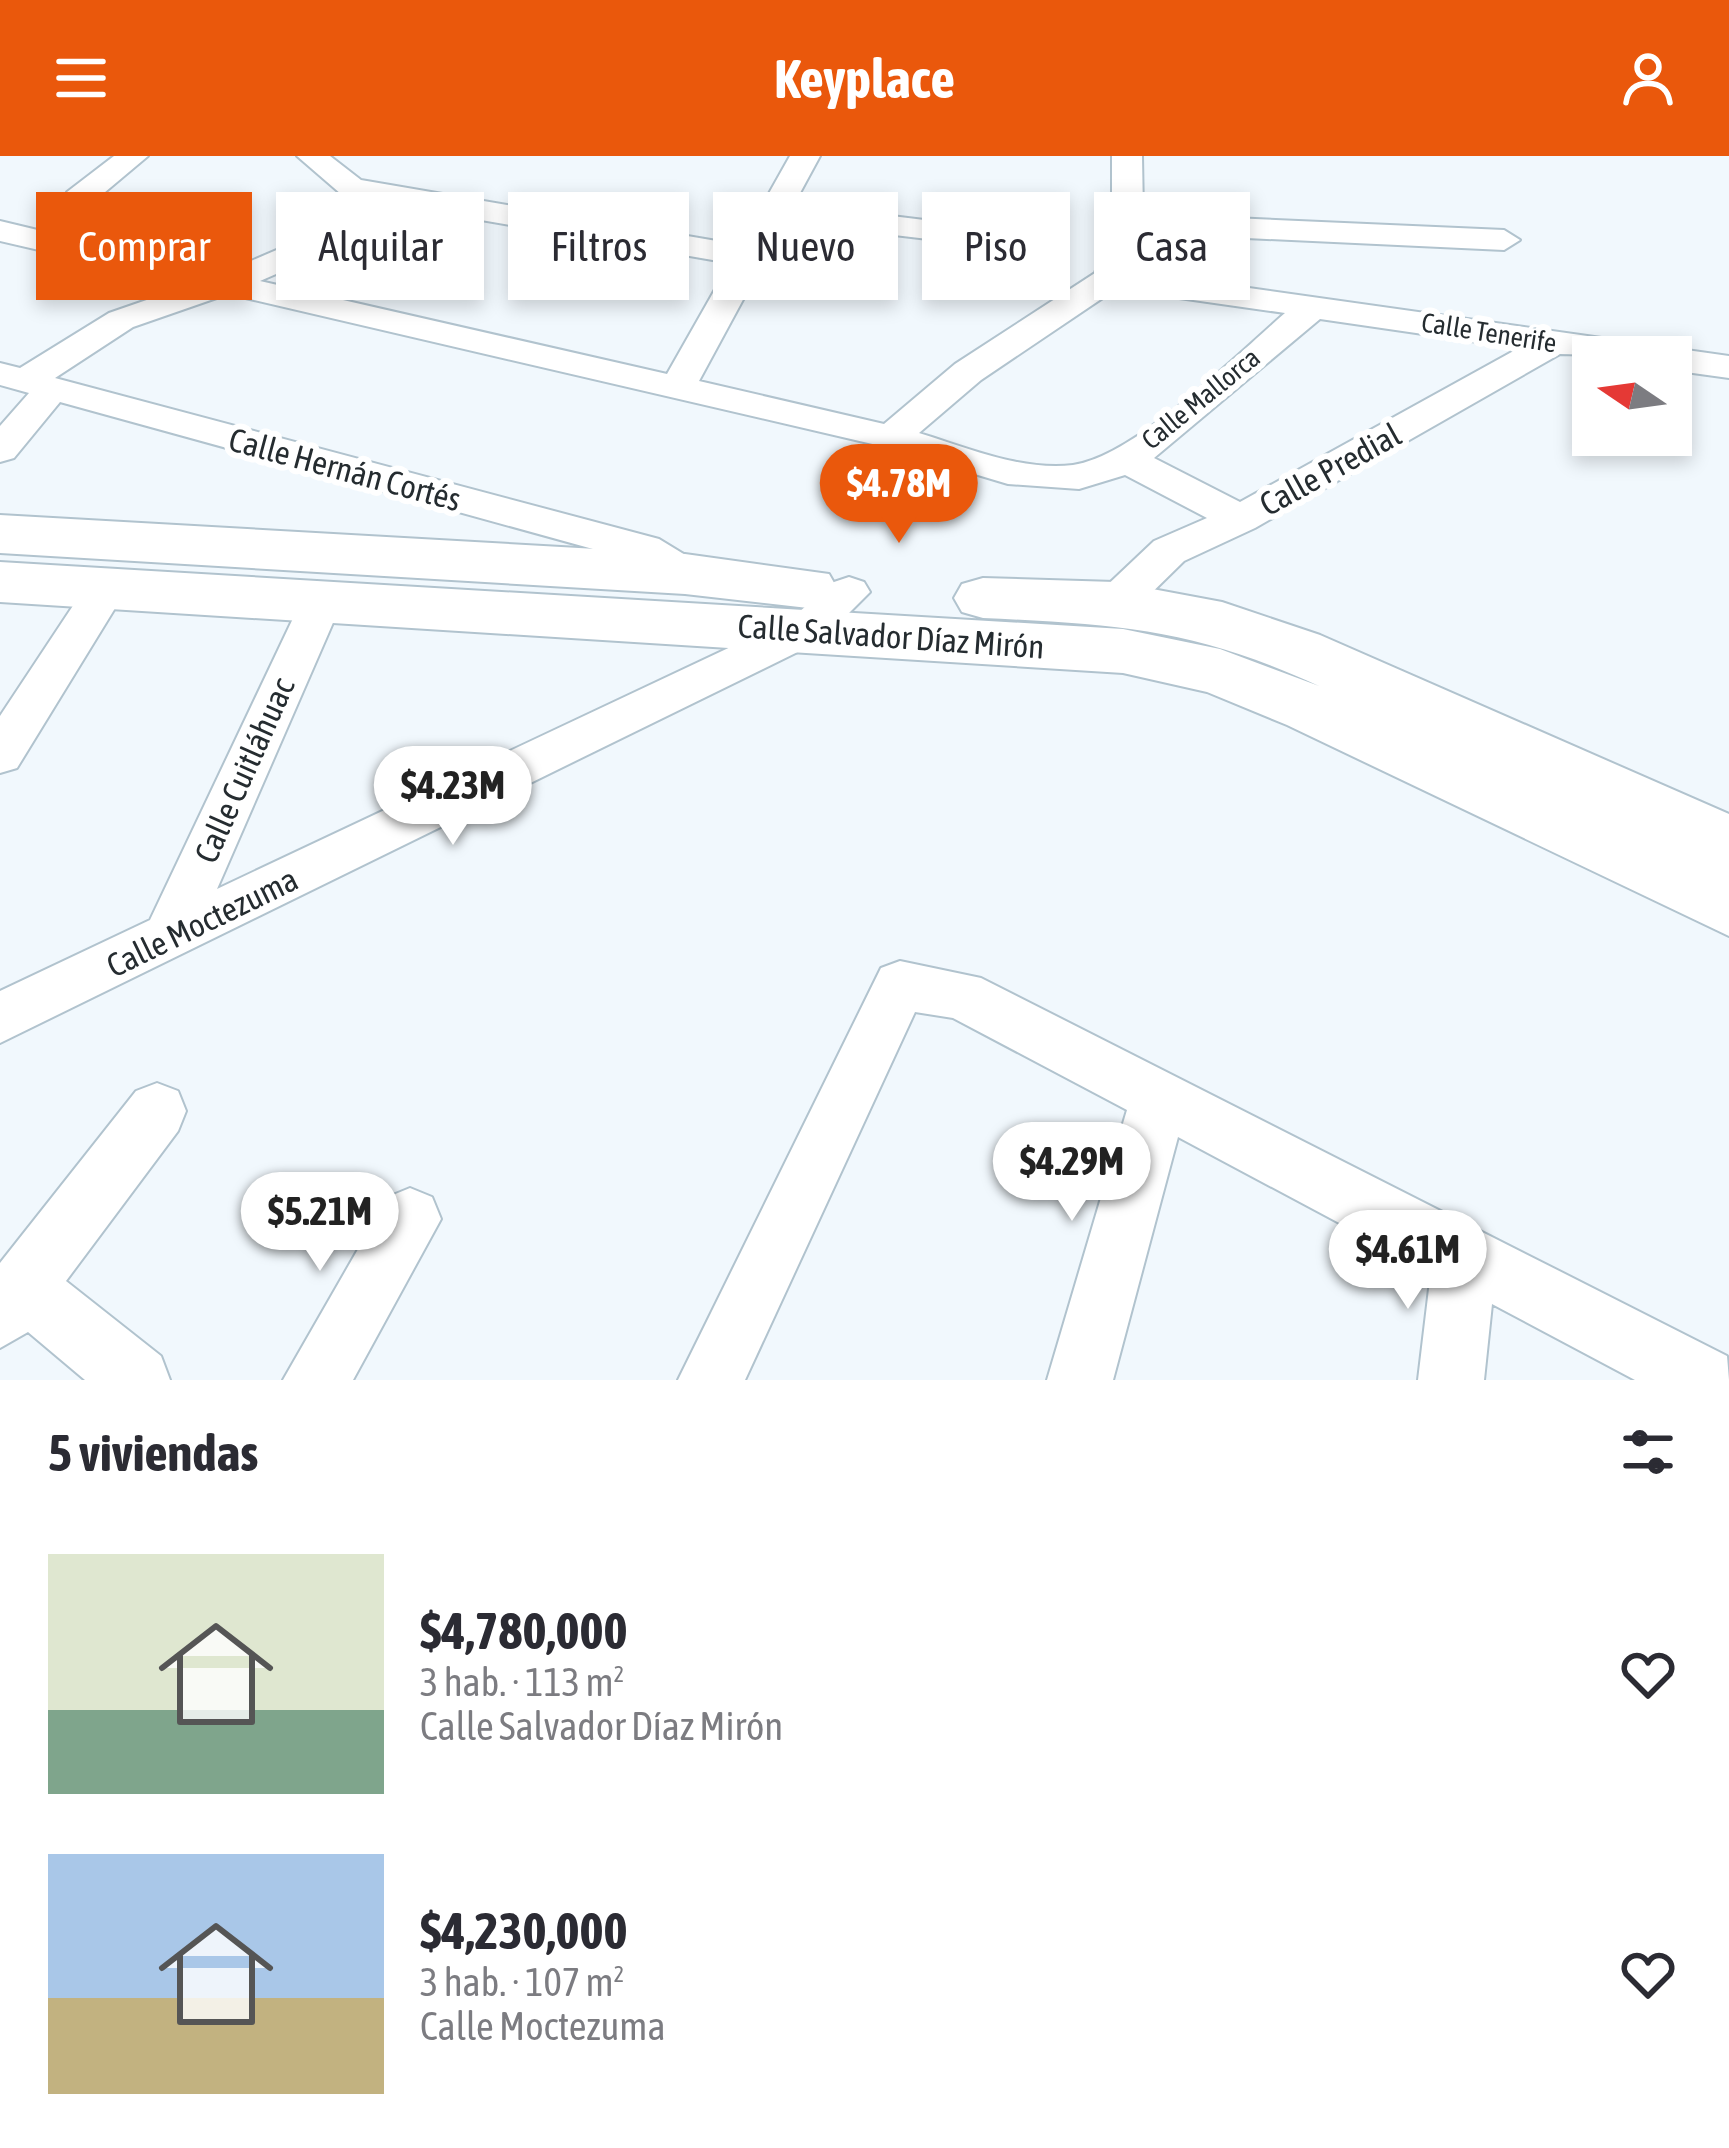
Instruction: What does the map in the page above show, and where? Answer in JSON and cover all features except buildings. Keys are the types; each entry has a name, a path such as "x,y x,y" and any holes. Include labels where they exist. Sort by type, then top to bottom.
{"street":[{"path":"87,192 133,156"},
{"path":"312,156 352,188 372,192"},
{"path":"783,192 805,156"},
{"path":"1127,156 1128,192"},
{"path":"484,212 713,250"},
{"path":"1250,229 1504,240"},
{"path":"0,231 36,239"},
{"path":"252,289 891,437 968,372 1094,289"},
{"name":"Calle Tenerife","path":"1250,297 1572,346"},
{"path":"0,450 24,382 122,320 179,300"},
{"path":"677,389 723,300"},
{"name":"Calle Mallorca","path":"891,437 1022,472 1079,477 1127,460 1314,306"},
{"name":"Calle Predial","path":"1115,603 1169,550 1241,519 1553,343"},
{"path":"1692,362 1729,368"},
{"name":"Calle Hernán Cortés","path":"24,382 644,549 685,574"},
{"path":"1127,460 1241,519"},
{"name":"Calle Salvador Díaz Mirón","path":"0,534 685,574 828,610 1123,652 1220,672 1729,845"},
{"name":"Calle Salvador Díaz Mirón","path":"0,582 321,602 828,610 1115,603 1201,617 1298,651 1729,906"},
{"path":"0,755 107,587"},
{"name":"Calle Cuitláhuac","path":"168,939 321,602"},
{"name":"Calle Moctezuma","path":"0,1018 828,610"},
{"path":"711,1380 900,986 962,994 1703,1380"},
{"path":"1080,1380 1160,1095"},
{"path":"137,1380 11,1301 157,1111"},
{"path":"316,1380 410,1219"},
{"path":"1451,1380 1465,1255"}]}
